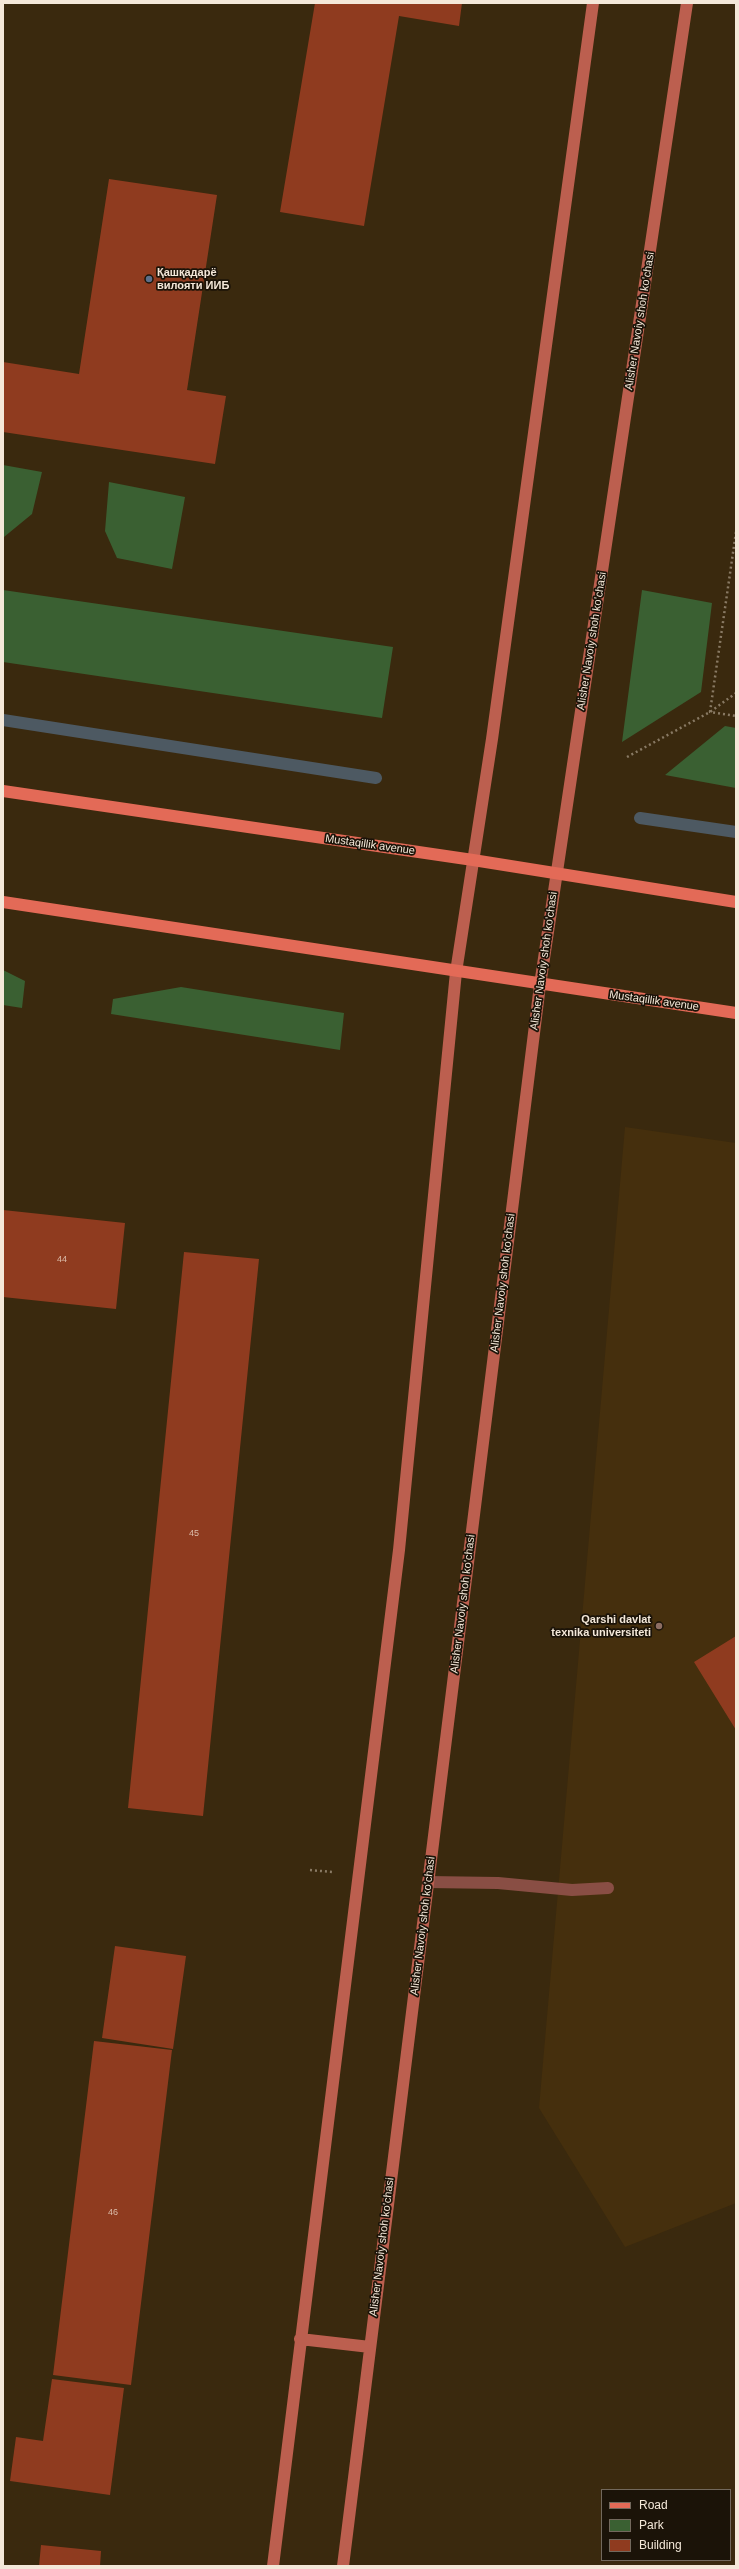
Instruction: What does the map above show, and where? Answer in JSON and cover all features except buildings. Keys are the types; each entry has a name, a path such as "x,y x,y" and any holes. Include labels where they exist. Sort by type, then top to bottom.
{"main road":[{"path":"273,2566 399,1550 456,972 492,739 593,3"},
{"name":"Alisher Navoiy shoh ko'chasi","path":"343,2566 540,985 687,3"},
{"name":"Mustaqillik avenue","path":"3,791 473,860 736,902"},
{"name":"Mustaqillik avenue","path":"3,902 540,985 736,1013"},
{"path":"300,2339 370,2346"}],"lane":[{"path":"428,1882 498,1883 572,1890 608,1888"}],"path":[{"path":"710,712 736,532"},
{"path":"627,757 710,712 736,693"},
{"path":"710,712 736,716"}],"shaded area":[{"name":"Qarshi davlat texnika universiteti","path":"625,1127 736,1143 736,2203 625,2247 539,2108"}],"green space":[{"path":"3,465 42,472 32,514 4,537"},
{"path":"109,482 185,497 172,569 117,558 105,531"},
{"path":"3,590 393,647 382,718 3,662"},
{"path":"642,590 712,603 701,692 622,742"},
{"path":"725,726 736,728 736,788 665,775"},
{"path":"3,970 25,981 22,1008 3,1005"},
{"path":"181,987 344,1013 340,1050 111,1014 113,999"}],"waterway":[{"path":"3,720 376,778"},
{"path":"640,818 736,832"}],"place":[{"name":"Қашқадарё вилояти ИИБ","path":"149,279"},
{"name":"Qarshi davlat texnika universiteti","path":"659,1626"}]}
